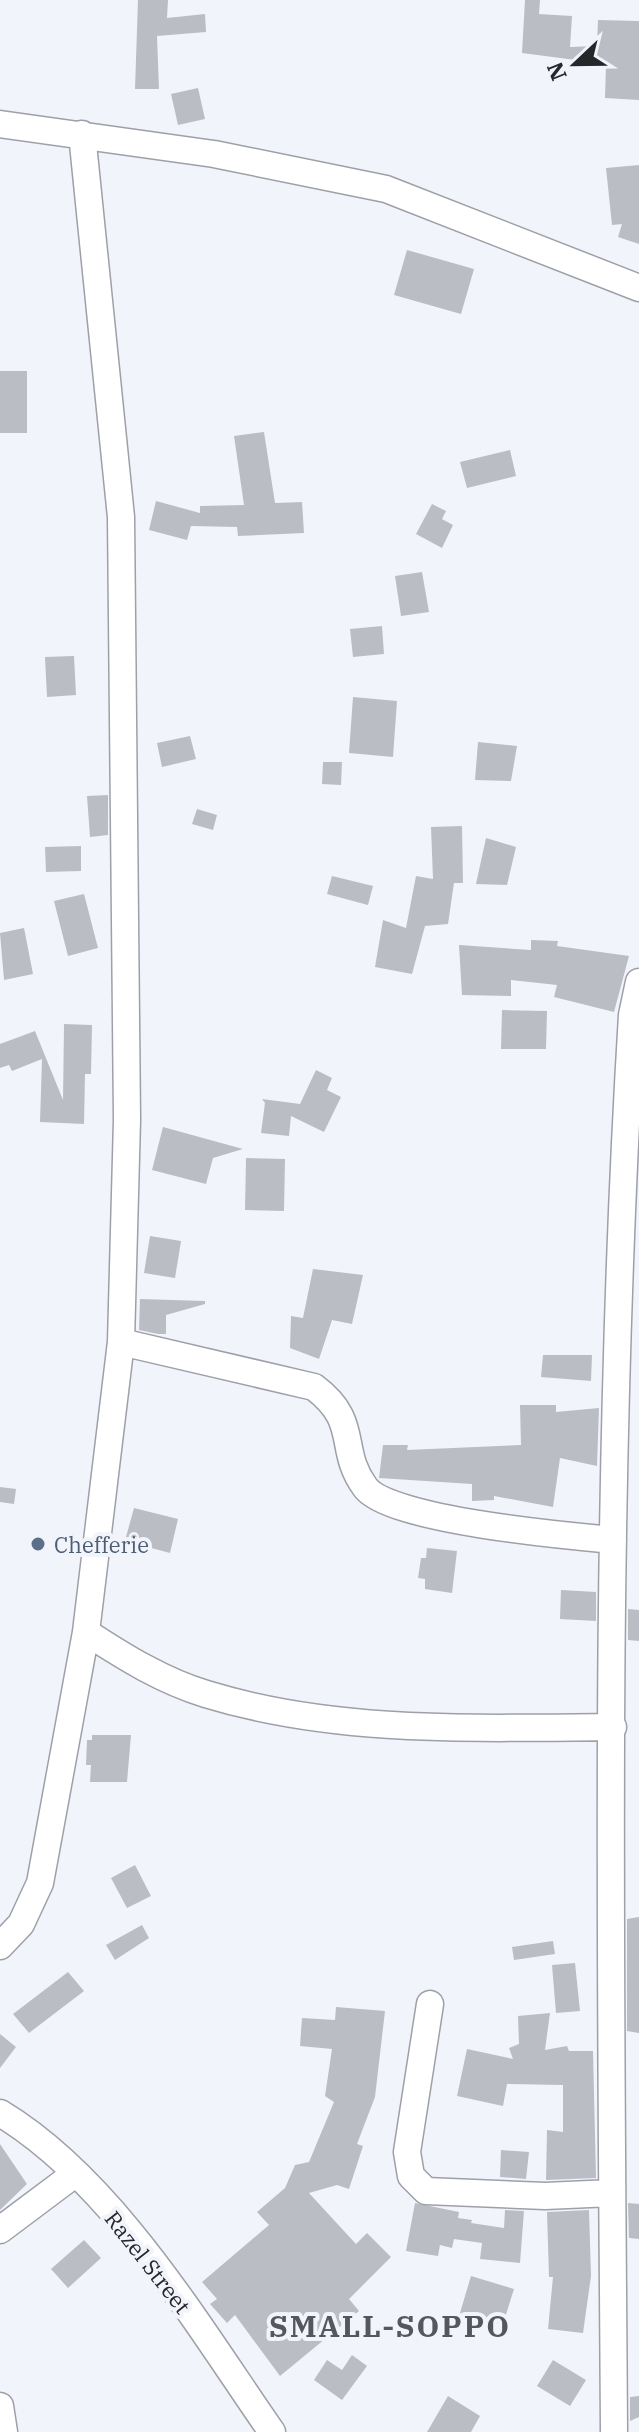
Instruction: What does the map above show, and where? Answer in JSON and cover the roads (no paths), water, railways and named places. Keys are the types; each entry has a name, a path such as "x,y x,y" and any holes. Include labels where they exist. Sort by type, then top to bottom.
{"street":[{"path":"0,124 214,154 386,189 639,288"},
{"path":"0,1946 21,1924 40,1883 86,1632 121,1342 127,1120 121,517 82,134"},
{"path":"614,2432 609,1940 613,1540 627,1467 618,1244 632,1015 639,982"},
{"path":"121,1342 314,1387 334,1402 342,1415 357,1476 369,1493 389,1502 495,1529 613,1540"},
{"path":"86,1632 136,1664 205,1694 331,1721 513,1728 613,1727"},
{"path":"430,2004 407,2152 411,2176 426,2191 545,2196 612,2193"},
{"name":"Razel Street","path":"0,2113 76,2173 153,2263 272,2432"},
{"path":"0,2230 76,2173"},
{"path":"0,2406 4,2432"}],"place":[{"name":"Chefferie","path":"38,1544"}],"district":[{"name":"SMALL-SOPPO","path":"390,2325"}]}
